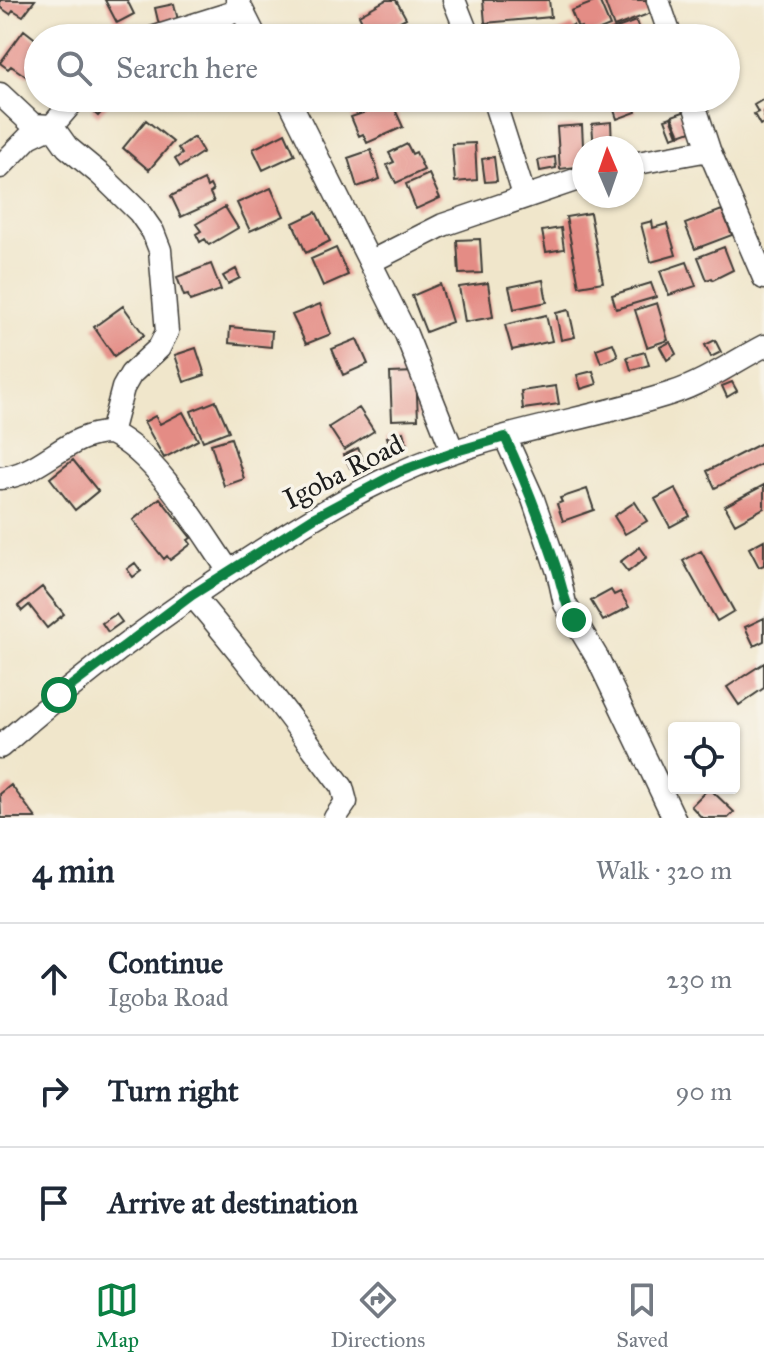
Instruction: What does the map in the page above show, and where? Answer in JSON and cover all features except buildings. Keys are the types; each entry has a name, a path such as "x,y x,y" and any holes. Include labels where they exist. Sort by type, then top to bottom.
{"street":[{"path":"454,0 463,24"},
{"path":"658,0 666,24"},
{"path":"189,24 239,5 249,24"},
{"path":"0,94 33,125 52,126"},
{"path":"0,167 29,137 52,126 64,112"},
{"path":"295,112 422,368 453,452"},
{"path":"497,112 524,195"},
{"path":"697,112 709,150 764,278"},
{"path":"52,126 67,147 139,212 153,232 160,250 167,332 159,348 131,374 123,388 111,433"},
{"path":"644,162 709,150"},
{"path":"370,262 443,225 524,195 572,182"},
{"name":"Igoba Road","path":"0,747 59,695 192,595 358,493 399,472 453,452 677,392 764,346"},
{"path":"0,478 19,475 87,435 111,433 148,462 179,498 229,571"},
{"path":"505,437 533,499 558,572 565,604 598,659 674,818"},
{"path":"192,595 238,649 342,787 346,802 335,818"}],"route":[{"path":"59,695 192,595 315,517 399,472 505,437 533,499 558,572 565,604 574,620"}]}
